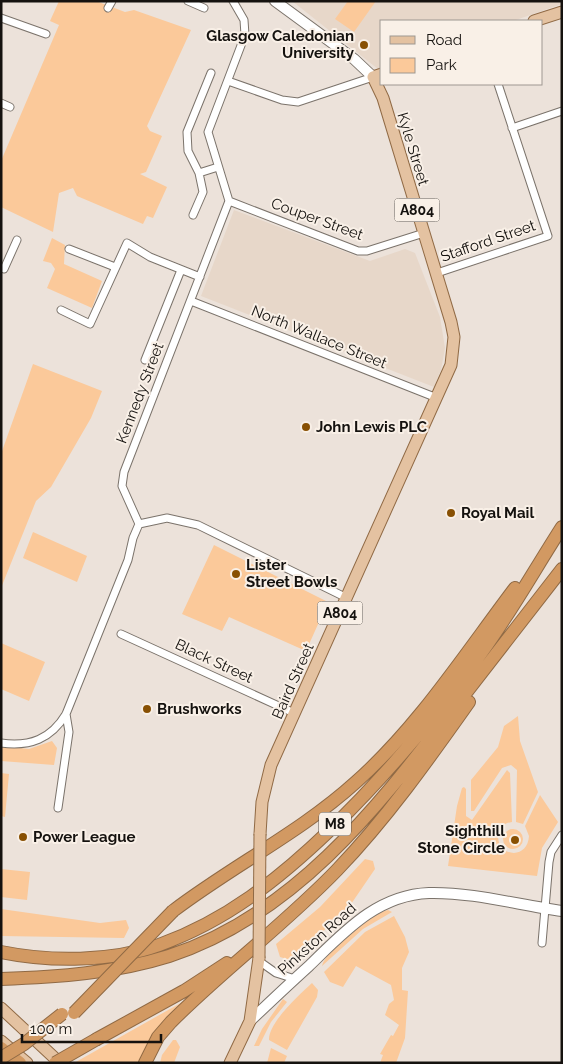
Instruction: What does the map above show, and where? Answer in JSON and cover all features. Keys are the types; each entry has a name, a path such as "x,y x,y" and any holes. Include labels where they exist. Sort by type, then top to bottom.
{"highway":[{"name":"M8","path":"10,1063 40,1043 122,954 173,911 222,875 314,815 357,781 418,715 562,526"},
{"name":"M8","path":"1,952 52,958 109,956 157,946 187,933 244,903 270,884 348,811 419,734 483,651 562,526"},
{"name":"M8","path":"145,1063 158,1037 171,1022 338,870 385,814 446,734 562,570"},
{"name":"M8","path":"1,979 91,973 128,967 170,955 236,926 278,900 323,860 391,788 562,570"},
{"name":"M8","path":"55,1063 209,976 283,922"},
{"name":"M8","path":"1,1058 68,1013"},
{"path":"1,1048 20,1063"}],"main road":[{"path":"537,20 562,12"},
{"name":"Kyle Street","path":"377,75 452,322 454,346"},
{"name":"Baird Street","path":"250,1021 259,959 260,834 264,787 271,765 347,598 432,396 452,365 454,346"},
{"path":"1,1008 60,1063"},
{"name":"A804","path":"230,1063 250,1021"},
{"path":"1,1041 27,1063"}],"street":[{"path":"188,1 204,8"},
{"path":"229,201 208,132 241,48 246,27 234,1"},
{"path":"275,1 377,75"},
{"path":"1,18 46,34"},
{"path":"193,214 202,192 199,173 188,152 187,132 211,74"},
{"path":"228,81 282,100 298,102 377,75"},
{"path":"498,85 512,128 562,111"},
{"path":"1,103 10,107"},
{"name":"Stafford Street","path":"437,273 548,236 512,128"},
{"path":"199,173 218,167"},
{"name":"Couper Street","path":"229,201 358,251 367,251 424,233"},
{"name":"Kennedy Street","path":"139,524 125,496 122,480 229,201"},
{"path":"1,268 4,269 17,240"},
{"path":"60,310 90,324 127,243 150,257 200,277"},
{"path":"69,249 115,266"},
{"path":"145,360 181,270"},
{"name":"North Wallace Street","path":"191,301 432,396"},
{"path":"1,743 18,745 38,741 59,726 66,714 121,582 133,538 139,524 167,518 198,525 347,598"},
{"name":"Black Street","path":"121,634 294,713"},
{"path":"58,808 69,732 66,714"},
{"path":"542,943 549,862 552,852 562,835"},
{"name":"Pinkston Road","path":"250,1021 357,920 379,906 401,898 428,893 450,894 562,911"},
{"path":"259,959 276,973 295,979"}],"shaded area":[{"name":"Glasgow Caledonian University","path":"292,1 562,1 562,4 516,20 380,20 380,68 378,69"},
{"path":"234,210 370,261 405,249 415,253 440,317 445,348 441,370 434,387 201,296"}],"green space":[{"path":"59,1 96,1 125,12 134,10 191,30 147,126 150,131 162,136 146,172 140,174 167,187 153,218 147,216 143,224 77,196 73,188 59,193 53,232 1,207 1,161 59,25 50,21"},
{"path":"348,1 376,1 354,32 335,19"},
{"path":"52,238 65,245 64,264 102,281 92,308 47,288 55,269 51,263 43,261"},
{"path":"33,364 102,391 91,418 51,487 36,501 1,588 1,454"},
{"path":"33,532 87,556 77,582 23,558"},
{"name":"Lister Street Bowls","path":"214,545 328,602 306,651 229,617 222,631 182,614"},
{"path":"1,643 45,662 29,701 1,689"},
{"path":"518,716 520,741 538,792 523,824 516,822 517,770 511,765 502,768 474,811 471,811 471,780 498,747 504,726"},
{"path":"52,741 57,748 54,765 1,761 1,746 29,749"},
{"path":"507,770 510,773 512,822 504,825 499,831 498,839 501,848 515,853 526,846 529,836 525,826 540,795 558,822 542,848 537,876 448,866 457,806 462,788 466,789 466,816 472,820"},
{"path":"1,773 9,774 5,817 1,816"},
{"path":"513,829 520,832 523,839 520,846 513,849 506,846 503,839 506,832"},
{"path":"365,859 373,861 375,869 349,907 297,956 290,960 280,957 276,944 320,907"},
{"path":"1,869 30,872 27,900 1,897"},
{"path":"1,909 100,923 126,920 129,928 124,938 1,936"},
{"path":"388,910 392,912 363,929 322,966 325,959 350,933 371,918"},
{"path":"394,916 405,937 409,952 402,968 402,990 408,991 405,1038 396,1063 380,1063 383,1055 380,1054 399,1025 385,1015 389,1004 394,1000 391,985 356,966 343,987 330,982 324,972 365,932"},
{"path":"312,983 318,990 317,997 287,1050 269,1040 270,1033 279,1017"},
{"path":"283,999 287,1002 271,1022 259,1046 254,1046 262,1029"},
{"path":"186,1000 141,1063 74,1063"},
{"path":"173,1040 176,1040 180,1047 174,1063 160,1063 162,1055"},
{"path":"271,1048 287,1056 284,1063 267,1063"}],"place":[{"name":"Glasgow Caledonian University","path":"364,45"},
{"name":"John Lewis PLC","path":"306,427"},
{"name":"Royal Mail","path":"451,513"},
{"name":"Lister Street Bowls","path":"236,574"},
{"name":"Brushworks","path":"147,709"},
{"name":"Power League","path":"23,837"},
{"name":"Sighthill Stone Circle","path":"515,840"}]}
